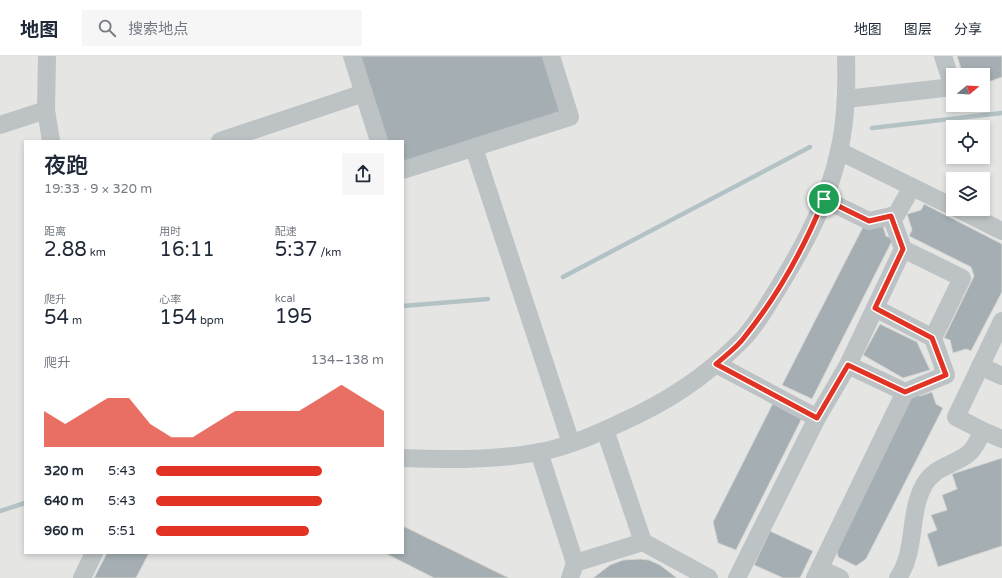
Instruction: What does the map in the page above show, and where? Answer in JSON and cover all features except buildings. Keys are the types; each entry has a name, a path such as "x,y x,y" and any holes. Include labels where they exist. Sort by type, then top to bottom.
{"street":[{"path":"48,56 46,110 51,140"},
{"path":"352,56 379,140"},
{"path":"404,170 570,118 551,56"},
{"path":"404,458 430,459 490,457 539,452 571,443 605,430 674,397 716,364 742,340 768,304 812,228 824,199 839,151 846,99 846,56"},
{"path":"846,99 953,87 943,56"},
{"path":"223,140 364,93"},
{"path":"0,125 46,110"},
{"path":"474,148 571,443"},
{"path":"839,151 946,204"},
{"path":"824,199 869,221 896,214 912,187"},
{"path":"891,216 903,249 962,278 932,338"},
{"path":"972,216 1001,230"},
{"path":"737,578 817,418 848,365 903,249"},
{"path":"875,308 932,338 946,375 970,387"},
{"path":"1002,321 956,417 1002,439"},
{"path":"716,364 817,418"},
{"path":"848,365 905,392"},
{"path":"980,366 1002,376"},
{"path":"840,578 817,573 905,392 946,375"},
{"path":"605,430 643,542 709,578"},
{"path":"898,578 903,570 909,554 916,503 924,484 935,470 970,453 983,431"},
{"path":"539,452 573,571 643,542"},
{"path":"82,578 94,554"}],"shaded area":[{"path":"0,56 1002,56 1002,578 0,578"}],"waterway":[{"path":"872,128 1002,113"},
{"path":"563,277 810,147"},
{"path":"404,306 488,299"},
{"path":"0,511 24,503"}],"route":[{"path":"824,199 869,221 891,216 903,249 875,308 932,338 946,375 905,392 848,365 817,418 716,364 742,340 768,304 793,264 812,228 824,199"}]}
